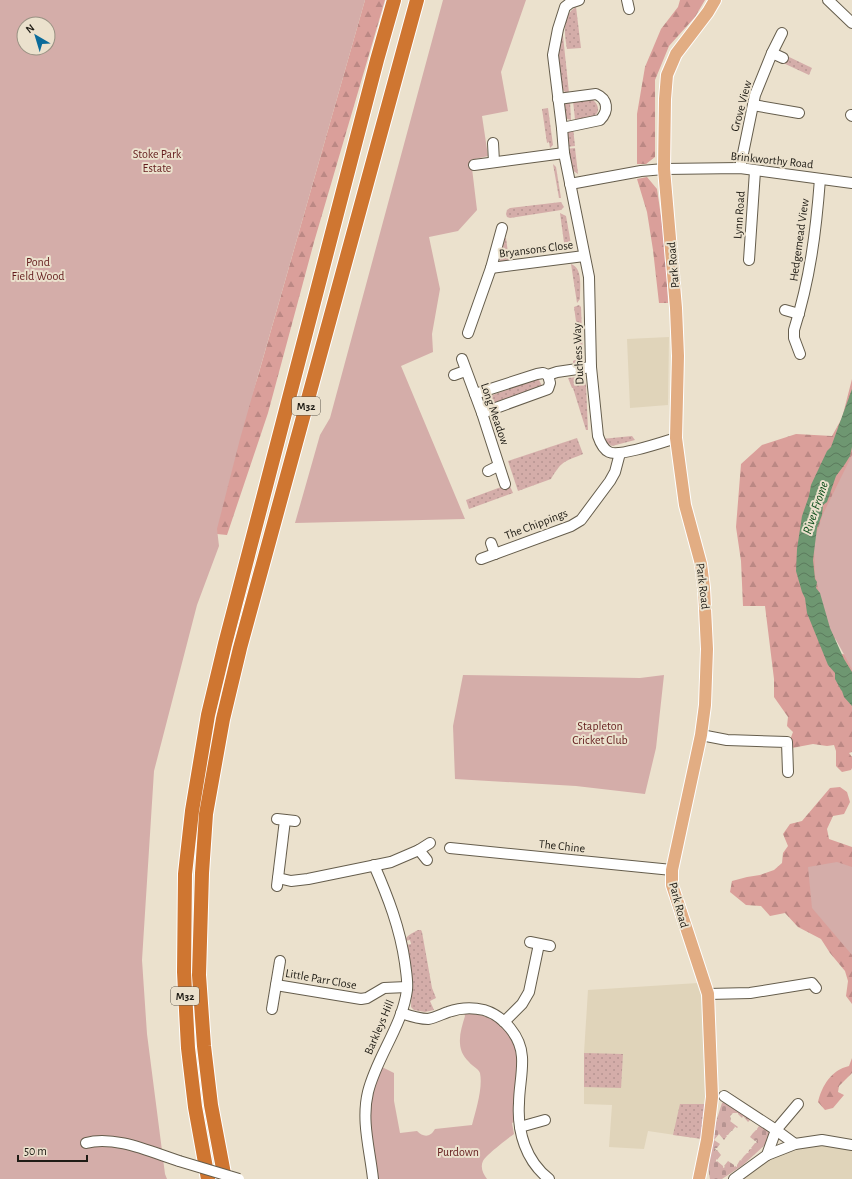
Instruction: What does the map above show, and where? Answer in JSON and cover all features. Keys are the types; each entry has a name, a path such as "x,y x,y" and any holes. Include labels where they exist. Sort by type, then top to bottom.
{"highway":[{"name":"M32","path":"208,1179 195,1107 189,1055 184,972 185,874 192,811 208,714 225,644 377,60 394,0"},
{"name":"M32","path":"225,1179 211,1105 204,1046 199,975 202,873 206,814 224,719 240,648 417,0"}],"main road":[{"name":"Park Road","path":"699,1179 707,1140 712,1098 708,994 672,885 672,870 701,735 705,705 706,609 701,564 685,505 680,477 676,438 678,356 676,308 664,169 665,100 667,75 676,54 708,12 715,0"}],"street":[{"name":"Duchess Way","path":"579,0 570,3 565,7 552,55 564,153 589,277 590,367 598,436 600,442 609,452 620,453"},
{"path":"828,0 852,23"},
{"name":"Grove View","path":"740,168 755,95 782,33"},
{"path":"772,53 783,58"},
{"path":"558,99 596,94 601,96 606,110 604,116 600,120 562,128"},
{"path":"753,105 799,113"},
{"path":"493,143 494,162"},
{"path":"474,165 564,153"},
{"name":"Brinkworthy Road","path":"664,169 740,168 852,183"},
{"path":"570,184 642,171 664,169"},
{"name":"Lynn Road","path":"748,260 755,171"},
{"name":"Hedgemead View","path":"800,354 794,338 794,330 809,275 813,253 820,179"},
{"name":"Bryansons Close","path":"468,333 492,268 502,228"},
{"name":"Bryansons Close","path":"492,268 584,256"},
{"path":"786,310 799,314"},
{"name":"Long Meadow","path":"462,359 465,371 482,413 505,484"},
{"path":"475,394 537,374 543,373 548,375 557,372 590,367"},
{"path":"454,375 465,371"},
{"path":"482,413 548,389 550,384 548,375"},
{"path":"620,453 676,438"},
{"name":"The Chippings","path":"482,559 571,526 581,520 610,481 615,472 620,453"},
{"path":"488,471 498,466"},
{"name":"The Chippings","path":"491,543 495,554"},
{"path":"701,735 727,740 788,742 788,772"},
{"path":"286,820 278,882 308,880 397,860 430,843"},
{"name":"The Chine","path":"450,848 672,870"},
{"path":"419,850 427,860"},
{"name":"Barkleys Hill","path":"373,1179 367,1143 365,1118 367,1099 376,1066 388,1046 401,1014 407,987 404,956 397,923 374,865"},
{"path":"504,1022 519,1008 529,992 534,943 550,946"},
{"name":"Little Parr Close","path":"272,1010 280,961"},
{"path":"708,994 750,994 812,983 816,988"},
{"name":"Little Parr Close","path":"276,985 361,999 367,998 384,988 407,987"},
{"path":"401,1014 427,1019 455,1010 473,1008 489,1013 504,1022 513,1032 518,1040 522,1055 519,1103 522,1139 538,1169 549,1179"},
{"path":"724,1096 795,1144"},
{"path":"768,1155 776,1130 798,1104"},
{"path":"520,1127 545,1120"},
{"path":"86,1143 100,1140 115,1141 239,1179"},
{"path":"734,1179 768,1155 795,1144 822,1140 852,1145"}],"shaded area":[{"path":"669,337 668,405 630,408 627,339"},
{"path":"698,983 703,992 711,1084 702,1139 648,1131 644,1149 609,1147 612,1105 584,1104 584,1053 588,990"},
{"path":"823,1144 852,1150 852,1179 744,1179 770,1159 801,1146"}],"green space":[{"name":"Stoke Park Estate","path":"0,0 365,0 240,439 217,529 219,546 197,605 154,771 142,960 147,1034 165,1174 167,1179 0,1179"},
{"path":"365,0 385,0 314,242 268,413 227,535 207,533 258,376"},
{"path":"443,0 526,0 501,72 508,111 482,116 488,156 471,160 477,210 458,231 429,237 440,289 432,334 433,352 401,366 465,519 295,523 320,435 330,418"},
{"path":"680,0 705,0 695,17 669,46 655,80 655,157 646,164 637,164 637,114 645,67 661,29 678,7"},
{"path":"576,7 581,48 567,49 565,32 566,21 568,15"},
{"path":"562,26 569,93 566,93 560,87 555,58"},
{"path":"785,55 812,68 809,75 781,62"},
{"path":"591,99 597,105 597,113 590,118 575,119 573,101"},
{"path":"570,101 571,120 564,118 564,104"},
{"path":"548,108 553,145 550,148 549,142 547,143 542,109"},
{"path":"573,128 575,146 566,147 565,133"},
{"path":"575,148 578,174 572,170 566,149"},
{"path":"553,164 556,167 561,198 559,198"},
{"path":"647,177 657,189 666,251 668,303 659,303 647,212 637,179"},
{"path":"561,202 564,207 561,210 510,218 507,217 506,214 507,210 510,208"},
{"path":"560,213 566,216 571,244 569,248 565,250"},
{"path":"506,238 509,260 503,262 500,261 498,257 500,239"},
{"path":"571,264 575,266 580,279 580,299 577,303"},
{"path":"579,305 581,307 583,359 578,364 573,364 573,361 581,357 574,307"},
{"path":"578,377 584,380 586,385 588,430 586,430 573,388 568,378"},
{"path":"852,379 852,466 838,625 833,652 852,656 852,752 849,753 852,757 852,768 851,770 842,772 836,766 836,751 834,745 827,746 813,744 792,748 790,740 793,732 787,726 788,717 774,697 774,679 765,606 743,606 741,561 736,527 741,464 762,445 796,434 832,436 842,418"},
{"path":"534,380 539,380 542,386 490,407 487,397"},
{"path":"632,436 635,440 612,446 602,439"},
{"path":"577,438 583,454 561,465 551,479 518,491 508,461"},
{"path":"852,455 852,669 825,620 815,575 814,541 823,514"},
{"path":"509,484 513,493 469,509 466,500"},
{"name":"Stapleton Cricket Club","path":"463,675 640,678 664,675 656,748 645,794 576,786 455,779 453,726"},
{"path":"840,787 847,792 850,802 844,814 833,816 827,829 829,839 852,847 852,1004 846,996 848,981 845,971 821,939 798,927 785,913 770,916 761,906 746,905 730,892 732,881 760,875 774,870 782,863 783,853 788,846 783,834 790,824 802,821 830,788"},
{"path":"837,862 852,867 852,955 812,908 808,867"},
{"path":"418,930 421,930 422,932 432,988 436,998 430,1001 434,1010 425,1012 414,1010 411,1007 412,972 406,945 411,944 410,940 405,941 408,936"},
{"name":"Purdown","path":"464,1013 481,1015 492,1019 505,1030 512,1041 518,1064 514,1122 512,1123 514,1134 492,1151 483,1161 482,1170 487,1179 378,1179 370,1122 372,1096 382,1067 394,1073 394,1101 400,1133 417,1131 426,1136 431,1134 435,1129 472,1125 479,1099 481,1079 479,1071 465,1057 460,1046 460,1034 465,1016"},
{"path":"584,1053 623,1054 621,1088 584,1087"},
{"path":"852,1058 852,1073 839,1086 838,1092 844,1095 833,1108 825,1110 818,1102 822,1090 832,1075 849,1066"},
{"path":"726,1101 751,1119 748,1122 738,1113 733,1113 730,1116 730,1121 738,1127 737,1128 734,1126 735,1127 732,1131 730,1130 731,1131 728,1135 726,1135 727,1136 724,1140 719,1134 714,1140 720,1144 717,1148 714,1148 716,1149 715,1151 717,1150 721,1155 717,1160 716,1159 716,1162 717,1161 723,1166 723,1168 728,1161 734,1165 734,1167 737,1167 740,1160 742,1161 741,1160 744,1156 749,1153 748,1152 750,1149 752,1149 751,1148 755,1143 757,1143 757,1140 755,1141 750,1137 759,1126 772,1130 768,1142 743,1165 722,1179 710,1179 710,1151 716,1121 722,1103"},
{"path":"680,1104 708,1104 702,1139 673,1135"}],"water":[{"name":"River Frome","path":"852,389 852,447 850,456 836,476 827,502 823,505 822,515 817,528 813,560 815,579 817,582 816,588 820,593 830,628 844,659 852,672 852,706 844,697 835,679 835,673 828,665 807,613 805,598 796,571 797,549 802,516 811,485 827,451 831,447"}],"park label":[{"name":"Pond Field Wood","path":"38,269"}]}
